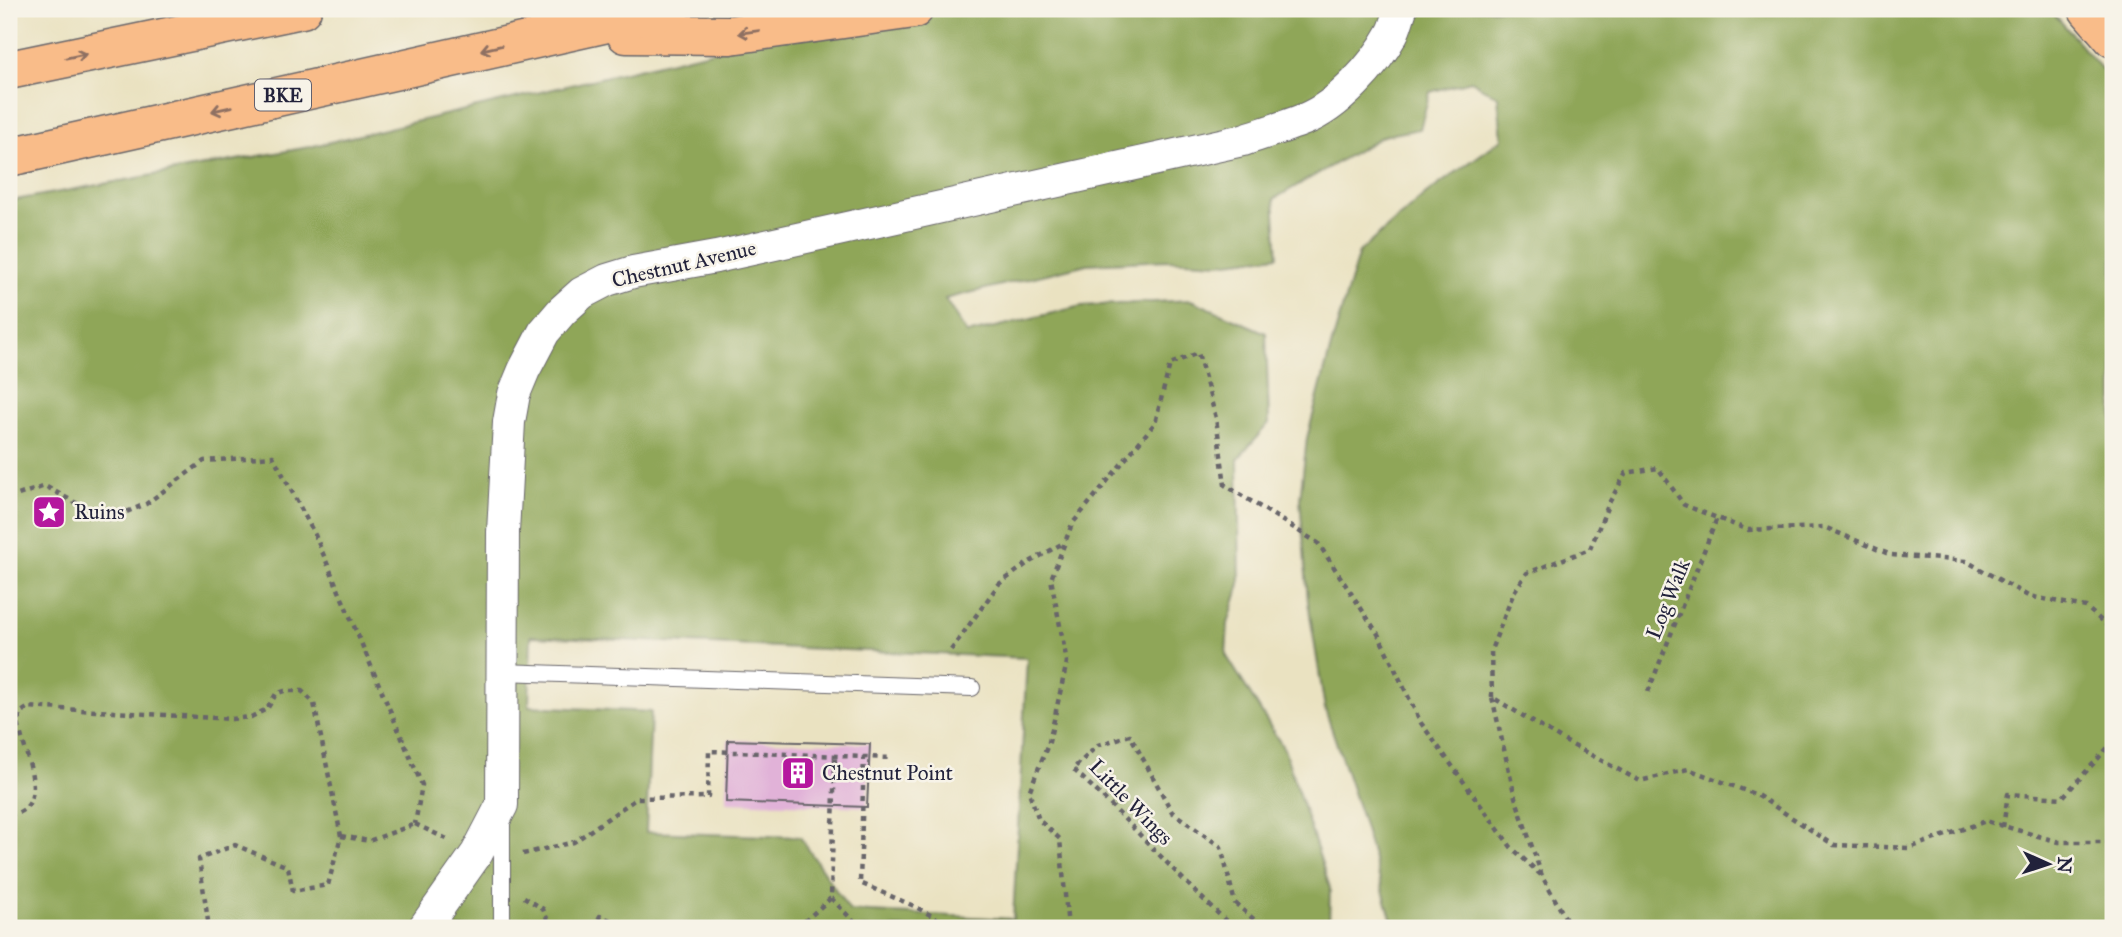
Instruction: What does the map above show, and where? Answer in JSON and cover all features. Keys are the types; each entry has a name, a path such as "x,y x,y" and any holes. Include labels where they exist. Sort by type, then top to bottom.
{"highway":[{"path":"9,70 302,9"},
{"name":"BKE","path":"9,156 670,9"},
{"path":"558,33 730,35 914,9"},
{"path":"2088,9 2113,38"}],"street":[{"name":"Chestnut Avenue","path":"424,928 477,853 502,805 503,532 509,422 514,394 524,370 544,332 562,311 582,293 607,280 634,272 716,257 1230,143 1306,119 1337,100 1362,75 1392,34 1401,9"}],"lane":[{"path":"502,672 972,688"},
{"path":"502,805 502,928"}],"path":[{"path":"1068,928 1060,839 1039,820 1029,792 1049,742 1068,662 1051,579 1072,524 1156,423 1170,365 1198,353 1216,418 1225,485 1318,543 1378,634 1421,723 1511,847 1542,876"},
{"path":"9,498 45,486 107,520 146,505 204,461 273,456 315,535 422,785 415,824 369,841 341,836"},
{"path":"1572,928 1542,876 1515,797 1492,697 1491,650 1514,592 1527,573 1590,549 1609,503 1626,473 1658,468 1684,505 1748,530 1824,527 1891,555 1966,561 2028,596 2086,607 2113,631"},
{"name":"Log Walk","path":"1648,692 1717,518"},
{"path":"951,649 999,584 1065,541"},
{"path":"9,815 28,805 34,790 18,725 19,716 24,709 34,706 232,719 251,717 267,709 276,694 293,689 309,695 317,711 325,765 341,836 328,885 293,891 288,867 235,845 199,859 209,928"},
{"path":"1492,697 1561,740 1640,780 1688,769 1757,795 1834,845 1909,848 1986,821 2059,842 2113,842"},
{"name":"Little Wings","path":"1234,928 1073,769 1098,745 1130,735 1172,813 1221,847 1235,903 1264,928"},
{"path":"2003,827 2008,794 2062,799 2113,742"},
{"path":"502,860 574,842 637,798 708,797 709,751 891,758"},
{"path":"835,755 831,898 860,928"},
{"path":"864,756 860,883 914,905 954,928"},
{"path":"503,883 543,909 551,928"},
{"path":"797,928 831,898"},
{"path":"594,928 600,916 620,924 621,928"}],"green space":[{"path":"890,9 2050,9 2113,82 2113,928 1394,928 1361,816 1325,709 1308,602 1300,499 1307,438 1359,252 1426,194 1502,139 1498,97 1471,81 1430,92 1420,129 1383,136 1274,199 1278,256 1219,263 1168,260 1087,264 945,299 967,334 1081,306 1191,300 1266,333 1269,423 1238,459 1240,584 1228,624 1226,655 1284,749 1330,888 1329,928 9,928 9,201 309,147","holes":["531,636 1027,658 1013,919 850,911 800,837 646,832 651,712 529,706"]}],"building":[{"name":"Chestnut Point","path":"728,740 870,744 867,807 726,802"}],"place":[{"name":"Ruins","path":"49,512"},
{"name":"Chestnut Point","path":"798,773"}]}
